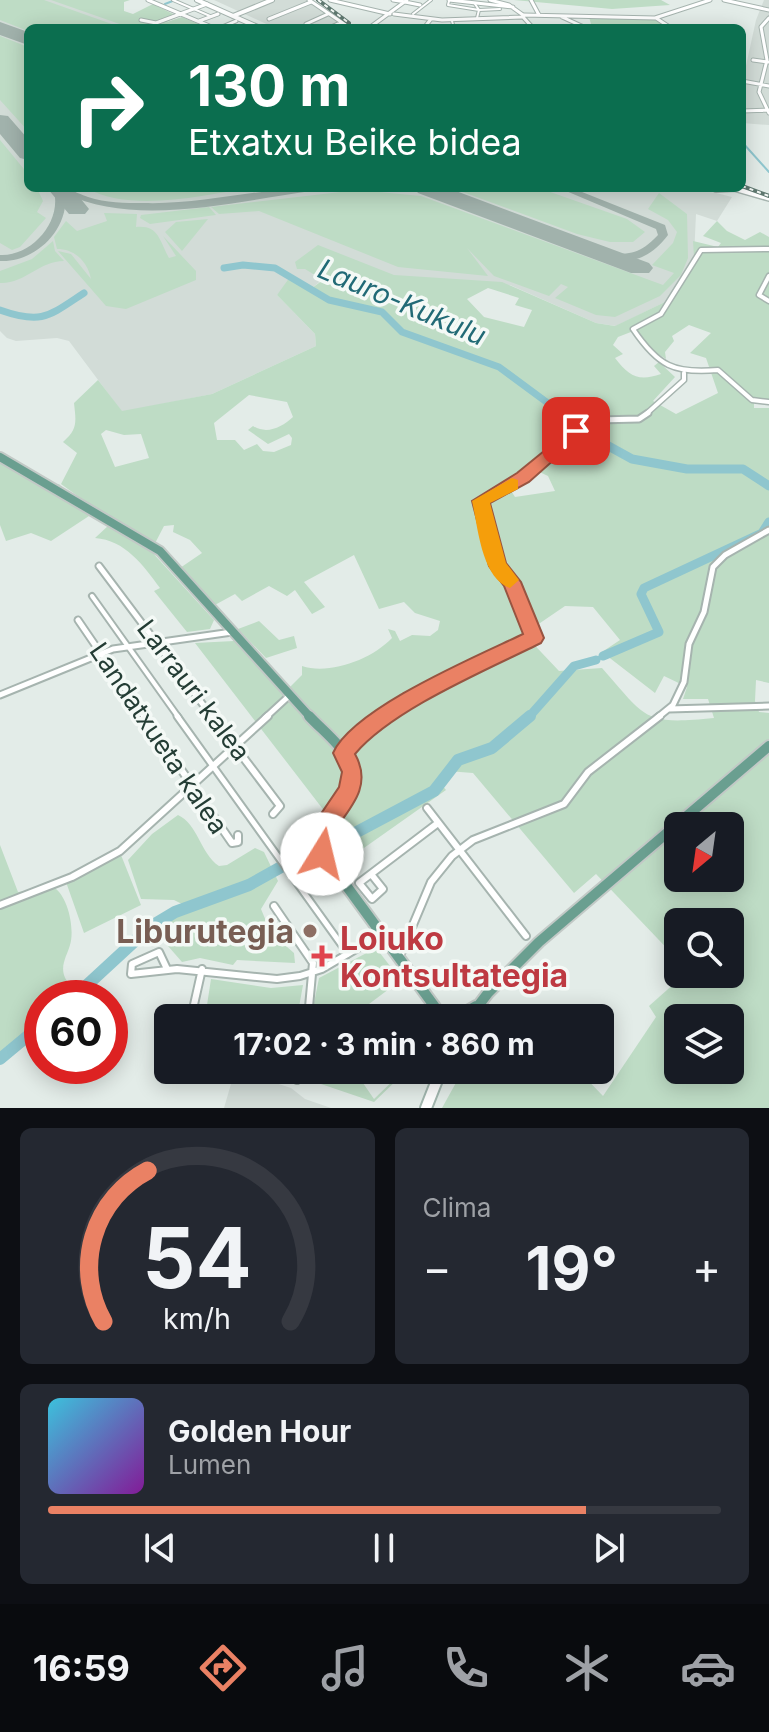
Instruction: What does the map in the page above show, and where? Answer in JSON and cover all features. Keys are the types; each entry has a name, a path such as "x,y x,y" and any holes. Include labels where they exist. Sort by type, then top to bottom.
{"main road":[{"path":"0,457 160,551 343,753 353,771 351,785 317,836 318,847 432,1004"},
{"path":"480,1004 511,969 769,746"},
{"path":"426,1108 435,1084"}],"street":[{"path":"148,0 205,24"},
{"path":"174,0 210,16"},
{"path":"197,0 248,24"},
{"path":"226,24 272,0"},
{"path":"330,0 431,19 531,15 655,18 710,0"},
{"path":"359,7 368,0"},
{"path":"393,0 420,5"},
{"path":"413,14 431,0"},
{"path":"490,0 513,7 529,24"},
{"path":"531,0 539,15"},
{"path":"724,0 769,10"},
{"path":"269,19 310,1 341,23"},
{"path":"376,24 406,1"},
{"path":"503,17 504,10 459,7 448,5 449,1 513,7"},
{"path":"459,7 467,3"},
{"path":"141,20 156,23 207,4"},
{"path":"475,4 479,10 477,18"},
{"path":"198,21 218,14"},
{"path":"306,24 328,14"},
{"path":"559,15 578,24"},
{"path":"510,18 512,24"},
{"path":"655,18 665,24"},
{"path":"746,111 768,111 759,95 768,62 761,27 769,18"},
{"path":"427,24 431,19"},
{"path":"442,19 443,24"},
{"path":"763,38 769,38"},
{"path":"753,60 768,62"},
{"path":"746,82 769,86"},
{"path":"746,191 769,198"},
{"path":"769,249 708,249 698,253 692,270 661,314 633,329 648,351 684,373 718,370 752,400 769,402"},
{"path":"769,276 759,295 769,301"},
{"path":"343,753 374,722 472,667 532,640 534,634 511,582 498,566 481,501 523,478 579,429 598,420 639,419 678,387 684,373"},
{"path":"398,959 431,882 459,850 500,829 564,804 588,772 668,709 684,682 689,644 706,607 713,567 725,555 769,530"},
{"name":"Larrauri kalea","path":"99,566 280,806 273,814"},
{"path":"92,596 348,954"},
{"name":"Landatxueta kalea","path":"78,620 232,843 238,842 238,835"},
{"path":"0,695 100,653 232,632"},
{"path":"0,905 72,877 120,851 290,694"},
{"path":"668,709 769,706"},
{"path":"427,808 526,936"},
{"path":"371,874 438,823"},
{"path":"274,906 313,963 315,972 310,1004"},
{"path":"167,969 159,952 132,964 130,970 131,974 136,975 167,969 202,969 277,979 315,972 380,935"},
{"path":"194,1004 202,969"}],"shaded area":[{"path":"0,0 64,0 132,24 24,24 24,192 712,192 732,197 717,221 696,214 694,257 667,301 616,326 596,323 510,285 481,286 312,274 323,279 312,288 296,277 277,295 315,334 316,346 212,394 122,412 69,341 57,338 16,341 0,331"},
{"path":"214,0 311,0 341,23 339,24 266,24"},
{"path":"764,0 769,0 769,125 746,123 746,66 756,20"},
{"path":"231,1084 279,1084 291,1088 305,1099 331,1108 224,1108"}],"green space":[{"path":"0,0 44,0 112,24 24,24 24,29 0,20"},
{"path":"51,0 130,0 124,2 124,11 133,14 153,4 175,15 159,20 180,16 164,23 182,17 199,24 120,24"},
{"path":"514,0 661,0 670,5 612,9"},
{"path":"589,17 652,18 663,24 591,24"},
{"path":"0,36 24,45 24,127 0,100"},
{"path":"0,140 24,169 24,192 39,192 43,201 37,212 46,218 20,247 12,250 0,243"},
{"path":"96,192 226,192 147,201"},
{"path":"341,192 421,196 663,285 674,273 652,265 673,243 677,232 668,220 648,209 659,193 687,214 688,258 681,275 660,296 615,317 596,315 555,298 568,287 561,284 549,296 494,276 467,248 488,276 398,267 259,211 219,214 211,207"},
{"path":"463,192 550,192 627,219 645,232 633,242 610,242 577,234"},
{"path":"209,207 216,215 150,224 140,218 141,215"},
{"path":"104,213 137,214 136,227 154,231 169,258 176,256 163,236 196,271 196,280 126,309 106,306 58,251 71,254 91,279 84,262 70,251 57,249 54,237 66,221 77,231 107,221"},
{"path":"208,219 182,251 165,232 176,222"},
{"path":"717,221 727,231 745,240 760,232 769,237 769,399 754,399 754,408 769,408 769,683 756,680 755,701 759,712 769,713 769,1108 442,1108 455,1084 591,1084 603,1096 614,1084 656,1017 649,1006 669,988 744,988 744,908 664,908 664,945 596,874 574,893 473,773 447,771 437,779 446,790 337,867 321,843 332,821 195,643 234,641 283,694 302,675 302,666 324,669 349,664 373,653 392,638 388,629 395,631 400,641 412,635 430,636 438,630 440,621 415,613 404,602 379,609 354,555 304,582 325,607 312,614 295,590 287,596 269,586 242,601 235,594 213,606 180,568 202,553 190,540 173,532 174,525 164,526 151,551 214,620 210,629 187,632 154,591 160,588 140,563 115,543 95,538 109,525 109,514 101,513 61,484 77,453 63,442 75,425 74,403 98,380 122,411 212,394 316,346 315,334 277,295 290,277 312,288 323,280 305,269 297,269 295,262 318,245 394,275 502,282 596,323 615,326 667,301 694,257 693,241 718,247 721,243 703,236","holes":["488,288 519,298 515,305 532,310 524,327 484,317 467,299","689,325 711,333 690,353 706,358 718,393 676,414 653,401 675,377 659,362 654,366 661,374 635,376 615,358 623,354 613,345 618,337 636,330 650,349 666,359 665,352 674,341 672,336","249,395 287,402 293,417 289,421 274,429 264,430 253,426 248,430 268,444 289,434 291,445 274,452 263,451 257,444 244,450 235,440 217,440 214,423","106,430 124,435 141,434 149,458 115,467 101,434","529,467 548,476 555,491 515,497 506,483","565,606 593,607 620,640 602,652 655,693 664,676 687,687 683,699 708,699 714,718 673,720 648,715 628,698 602,668 559,671 524,634"]},
{"path":"53,241 55,251 64,261 47,265 17,280 0,283 0,271 32,259"},
{"path":"0,462 48,490 59,484 89,516 51,541 31,533 6,541 0,525"},
{"path":"259,621 279,640 294,636 297,648 266,658 238,629"},
{"path":"178,815 190,825 207,854 219,866 227,865 255,848 264,852 278,881 261,909 271,933 294,953 295,963 237,960 233,965 200,958 182,962 161,938 162,928 180,911 182,904 174,900 141,899 128,860 152,834"},
{"path":"0,845 18,892 53,887 63,897 72,930 63,971 67,980 24,980 24,1047 0,1063"},
{"path":"121,855 141,905 84,933 66,882"},
{"path":"376,948 401,980 369,1004 314,1004 319,978"},
{"path":"211,979 271,988 303,985 300,1004 207,1004"},
{"path":"321,1084 364,1084 374,1099 393,1084 374,1102"}],"waterway":[{"path":"165,4 175,0"},
{"path":"746,146 769,172"},
{"name":"Lauro-Kukulu","path":"224,268 243,265 275,268 329,300 382,312 402,332 499,367 563,414"},
{"path":"0,310 26,317 45,316 84,293"},
{"name":"Lauro-Kukulu","path":"563,414 574,427 632,459 687,469 743,469 769,486"},
{"path":"603,656 659,632 641,594 644,588 762,533 769,522"},
{"path":"529,717 574,666 596,660"},
{"path":"338,842 434,791 458,760 492,748 529,717"},
{"path":"93,980 150,927 175,912 249,885 308,852"},
{"path":"0,1059 24,1039"}],"taxiway":[{"path":"0,258 23,255 40,243 58,215 60,192"},
{"path":"70,192 84,199 113,205 146,207 282,192"},
{"path":"574,192 661,227 663,235 646,251 634,257 611,257"}],"runway":[{"path":"0,28 24,37"},
{"path":"0,121 24,148"},
{"path":"62,192 77,209"},
{"path":"437,192 640,268"}],"railway":[{"path":"318,0 349,23"},
{"path":"746,187 769,196"}],"slow traffic":[{"path":"510,580 498,566 481,501 488,494 512,484"}],"place":[{"name":"Liburutegia","path":"310,931"},
{"name":"Loiuko Kontsultategia","path":"322,956"}],"route":[{"path":"322,854 317,836 349,791 353,771 343,753 358,736 374,722 411,704 472,667 530,643 534,638 511,582 498,566 481,501 488,494 523,478 576,431"}]}
